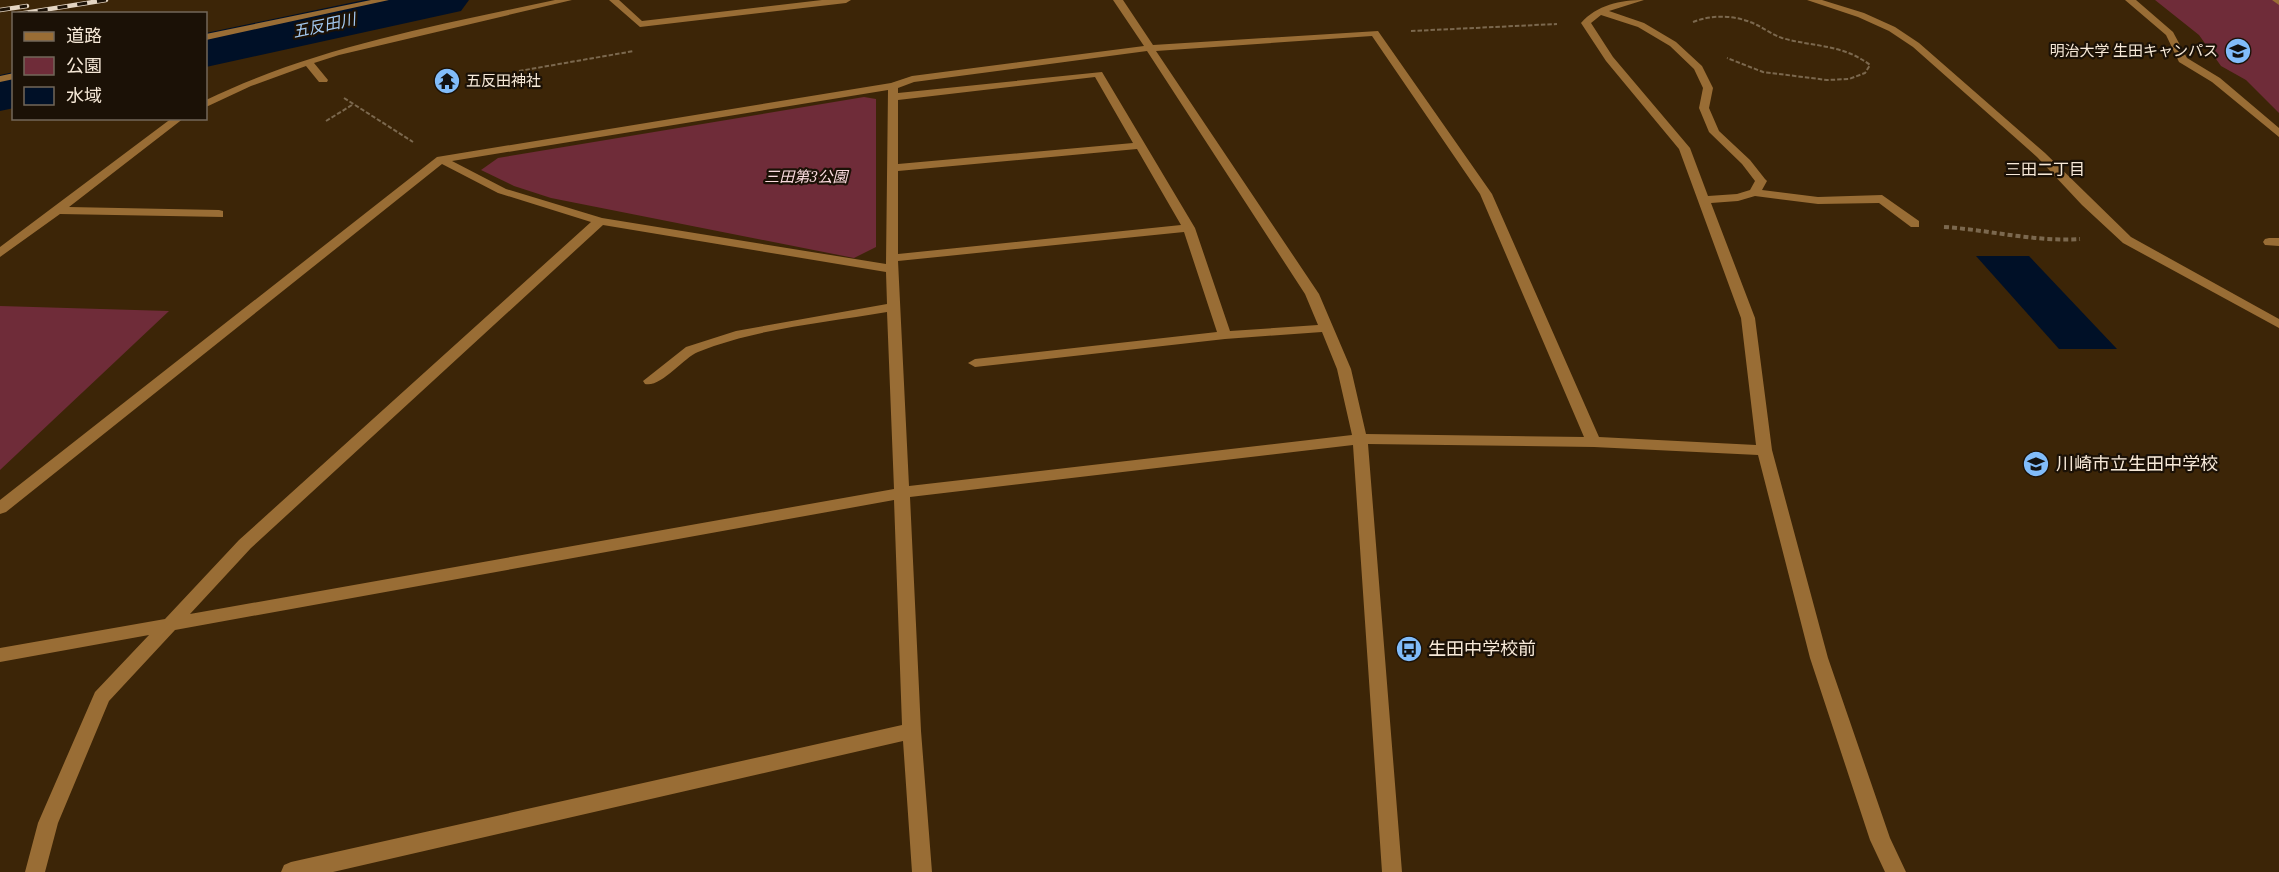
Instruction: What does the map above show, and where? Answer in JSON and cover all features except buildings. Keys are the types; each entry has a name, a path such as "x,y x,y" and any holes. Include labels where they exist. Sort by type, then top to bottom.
{"street":[{"path":"207,37 384,0"},
{"path":"207,104 264,78 370,45 567,0"},
{"path":"614,0 640,24 846,0"},
{"path":"1118,0 1312,294 1344,369 1360,439 1392,872"},
{"path":"1640,0 1599,5 1586,23 1609,59 1684,148 1748,318 1764,450 1819,658 1880,840 1896,872"},
{"path":"1812,0 1861,15 1892,29 1916,45 2041,155 2085,202 2127,240 2279,324"},
{"path":"2130,0 2170,34 2183,60 2216,80 2279,134"},
{"path":"1599,5 1641,25 1673,44 1698,68 1708,88 1704,108 1714,132 1746,162 1761,182 1755,192"},
{"path":"893,92 912,79 1151,48 1375,33 1486,194 1594,442"},
{"path":"309,63 323,80"},
{"path":"0,508 441,159 893,92 1098,74 1189,228 1225,335"},
{"path":"893,92 893,307 912,731 922,872"},
{"path":"0,252 176,120"},
{"path":"892,168 1139,146"},
{"path":"441,159 502,191 600,221 892,264 1189,228"},
{"path":"1704,200 1738,197 1755,192 1834,203 1882,199 1915,224"},
{"path":"55,210 219,214"},
{"path":"35,872 48,823 102,697 244,544 600,221"},
{"path":"650,381 691,350 741,334 893,307"},
{"path":"975,363 1225,335 1328,328"},
{"path":"0,655 900,493 1360,439 1594,442 1764,450"},
{"path":"291,872 912,731"}],"path":[{"path":"1673,44 1698,41 1714,52 1763,72 1797,78 1849,79 1865,74 1870,65 1846,50 1783,39 1751,22 1729,17 1705,17 1693,22 1692,29 1698,41"},
{"path":"1375,33 1520,25"},
{"path":"519,71 641,50"},
{"path":"326,121 352,105 441,159"},
{"path":"1915,224 1986,230 2049,241 2086,239 2078,230"}],"green space":[{"name":"明治大学 生田キャンパス","path":"2155,0 2279,0 2279,113 2246,80 2221,66 2199,35"},
{"name":"三田第3公園","path":"864,97 876,99 876,247 854,258 551,198 514,186 481,170 498,158"},
{"path":"0,306 169,311 0,470"}],"water":[{"path":"1976,256 2029,256 2117,349 2059,349"}],"waterway":[{"name":"五反田川","path":"207,50 442,0"},
{"name":"五反田川","path":"0,93 12,90"}],"railway":[{"path":"31,12 106,0"},
{"path":"0,10 27,6"}],"place":[{"name":"明治大学 生田キャンパス","path":"2238,51"},
{"name":"五反田神社","path":"447,81"},
{"name":"川崎市立生田中学校","path":"2036,464"},
{"name":"生田中学校前","path":"1409,649"}],"district":[{"name":"三田二丁目","path":"2045,169"}]}
